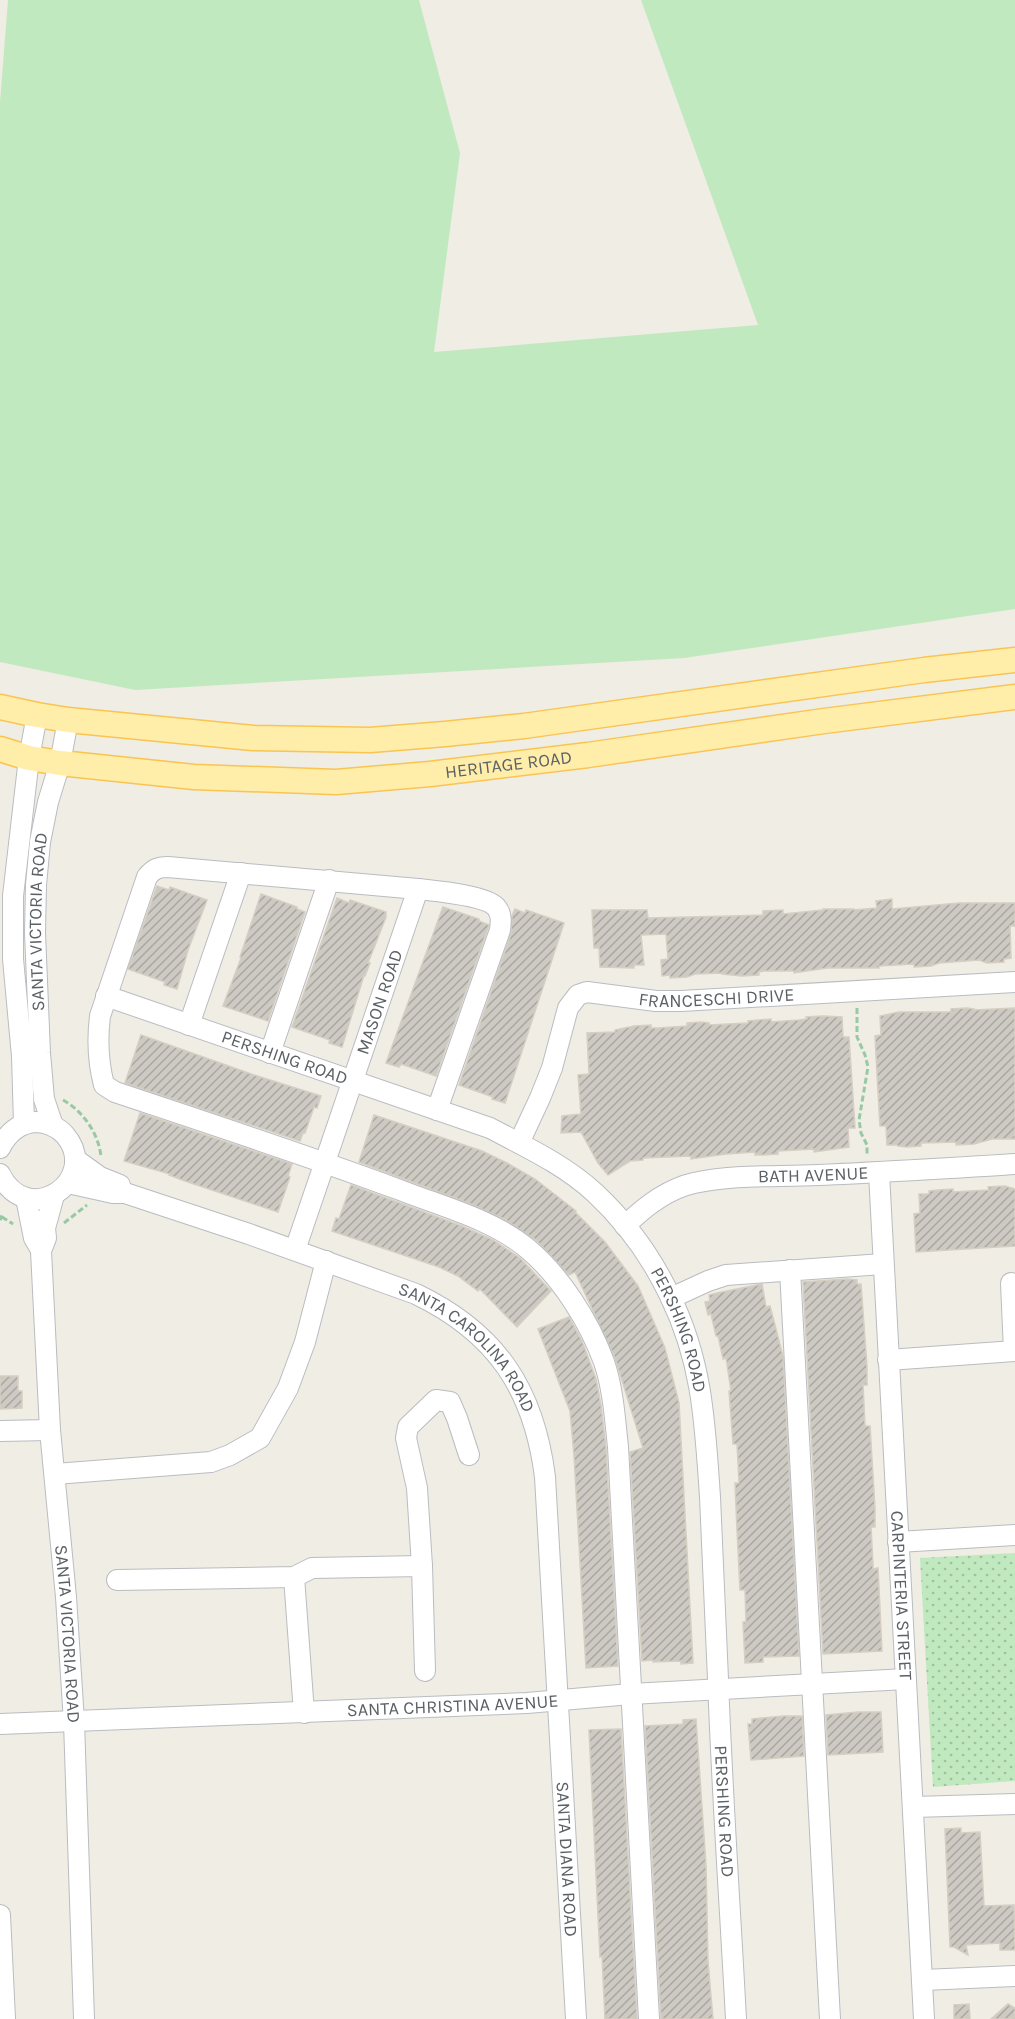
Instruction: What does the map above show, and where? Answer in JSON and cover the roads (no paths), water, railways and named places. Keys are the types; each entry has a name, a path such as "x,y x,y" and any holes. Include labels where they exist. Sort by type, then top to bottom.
{"main road":[{"name":"HERITAGE ROAD","path":"0,707 37,716 68,720 253,738 370,740 524,726 924,670 1015,660"},
{"name":"HERITAGE ROAD","path":"0,749 29,758 60,763 194,777 336,782 430,774 588,755 824,721 1015,697"}],"street":[{"name":"SANTA VICTORIA ROAD","path":"24,1124 22,1056 13,959 13,896 29,758 37,716"},
{"name":"SANTA VICTORIA ROAD","path":"53,1126 43,1096 34,933 40,842 48,802 60,763 68,720"},
{"path":"437,1110 500,930 501,918 497,908 490,902 456,893 168,867 159,867 147,877 100,1016 98,1034 100,1068 104,1085 116,1092 325,1162 487,1223 528,1249 558,1281 584,1317 604,1362 613,1402 618,1447 649,2019"},
{"path":"189,1025 241,873"},
{"path":"270,1053 329,880"},
{"name":"MASON ROAD","path":"295,1250 418,889"},
{"name":"FRANCESCHI DRIVE","path":"519,1143 552,1068 568,1008 578,996 587,992 656,1001 681,1001 1015,982"},
{"name":"PERSHING ROAD","path":"105,996 490,1128 562,1168 594,1191 625,1226 651,1261 671,1298 692,1351 702,1393 711,1522 736,2019"},
{"path":"0,1149 5,1138 13,1130 24,1124 43,1123 62,1131 68,1139 75,1159"},
{"name":"SANTA VICTORIA ROAD","path":"75,1159 74,1172 61,1189 45,1228 46,1238 41,1251 54,1474 74,1722 84,2019"},
{"name":"SANTA CAROLINA ROAD","path":"75,1159 100,1177 119,1184 125,1193"},
{"name":"BATH AVENUE","path":"625,1226 639,1212 666,1194 693,1183 734,1178 873,1173 1015,1164"},
{"name":"CARPINTERIA STREET","path":"873,1173 883,1264 924,2019"},
{"path":"0,1174 10,1189 26,1198"},
{"name":"SANTA CAROLINA ROAD","path":"26,1198 35,1200 61,1189 125,1193 295,1250 416,1294 441,1306 482,1338 499,1357 522,1391 538,1433 545,1477 559,1699"},
{"name":"SANTA VICTORIA ROAD","path":"26,1198 34,1238 41,1251"},
{"path":"54,1474 211,1462 230,1455 260,1437 288,1388 305,1342 326,1261"},
{"path":"671,1298 726,1275 883,1264"},
{"path":"790,1269 830,2019"},
{"path":"888,1360 1015,1351 1011,1283"},
{"path":"425,1671 417,1488 406,1438 408,1427 436,1400 450,1402 469,1455"},
{"path":"0,1431 51,1430"},
{"path":"898,1542 1015,1535"},
{"path":"117,1580 294,1577 312,1568 422,1566"},
{"path":"294,1577 304,1713"},
{"name":"SANTA CHRISTINA AVENUE","path":"0,1724 526,1703 631,1694 906,1679"},
{"name":"SANTA DIANA ROAD","path":"559,1699 576,2019"},
{"path":"914,1807 1015,1804"},
{"path":"0,1916 5,2019"},
{"path":"923,1980 1015,1976"}]}
